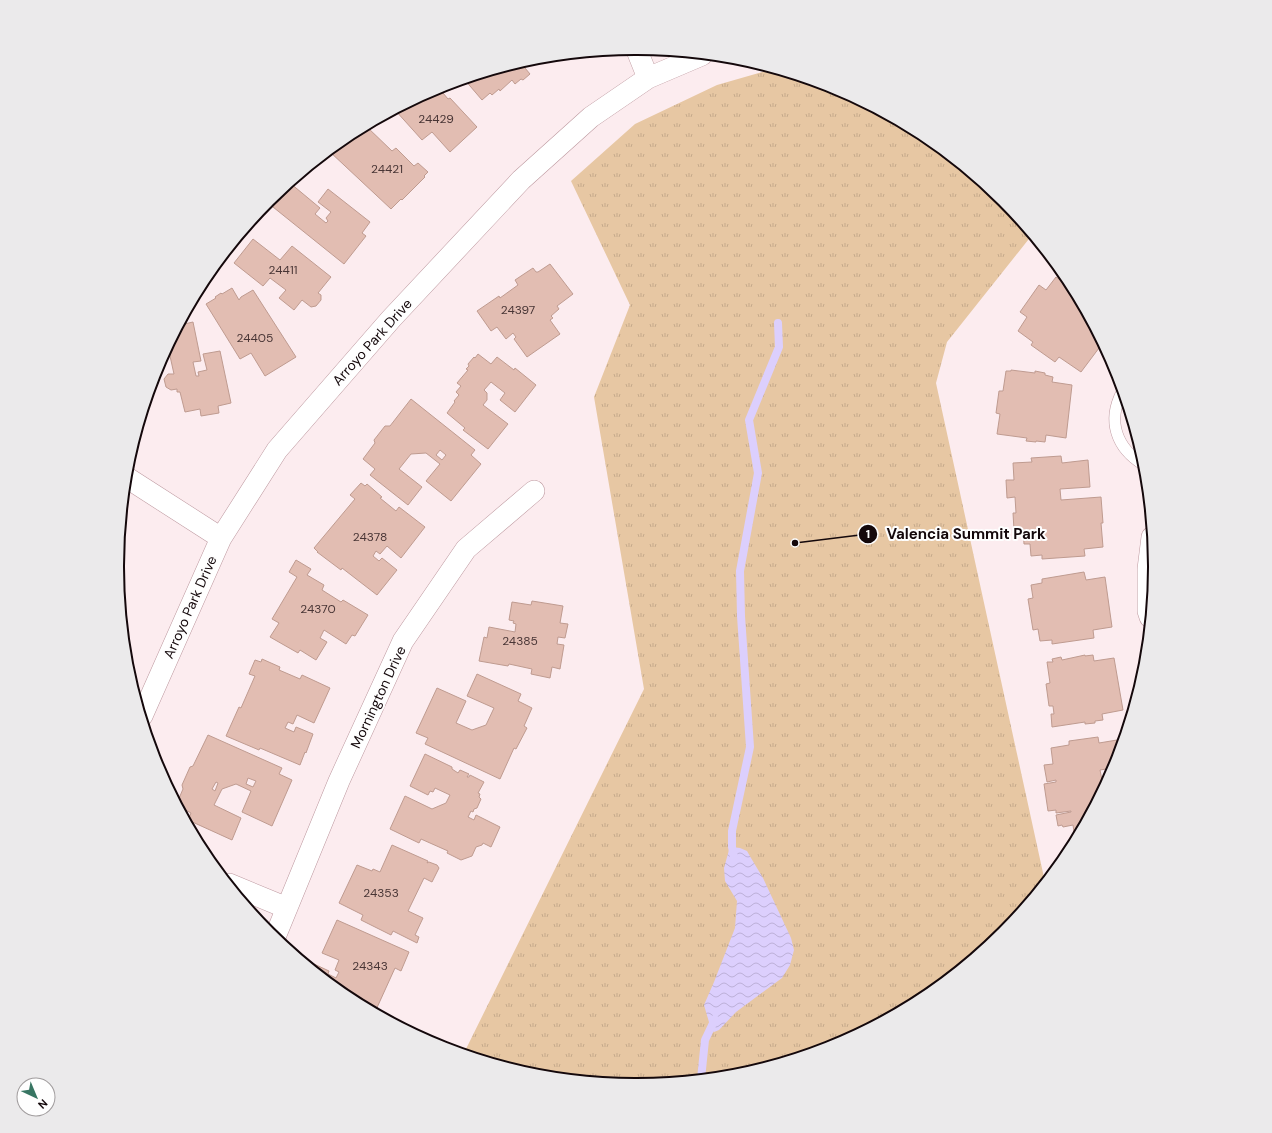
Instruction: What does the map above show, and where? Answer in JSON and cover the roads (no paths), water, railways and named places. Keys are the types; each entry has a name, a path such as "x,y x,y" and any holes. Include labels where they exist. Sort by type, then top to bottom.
{"street":[{"path":"639,55 648,78"},
{"name":"Arroyo Park Drive","path":"145,709 221,538 277,450 391,319 521,180 590,117 648,78 694,58"},
{"path":"132,481 221,538"},
{"name":"Mornington Drive","path":"278,931 340,781 403,641 466,549 534,491"},
{"path":"238,888 287,908"}],"lane":[{"path":"1119,399 1114,422 1116,432 1127,451 1136,458"}],"water":[{"path":"732,847 747,851 763,878 791,938 794,950 790,965 782,978 736,1012 719,1030 714,1032 711,1029 704,1005 735,928 737,901 725,881 724,868 729,850"}],"waterway":[{"path":"734,857 732,847 732,831 750,747 741,616 740,571 758,473 749,420 779,347 778,323"},
{"path":"701,1074 705,1040 715,1019"}],"place":[{"name":"Valencia Summit Park","path":"795,543"}]}
